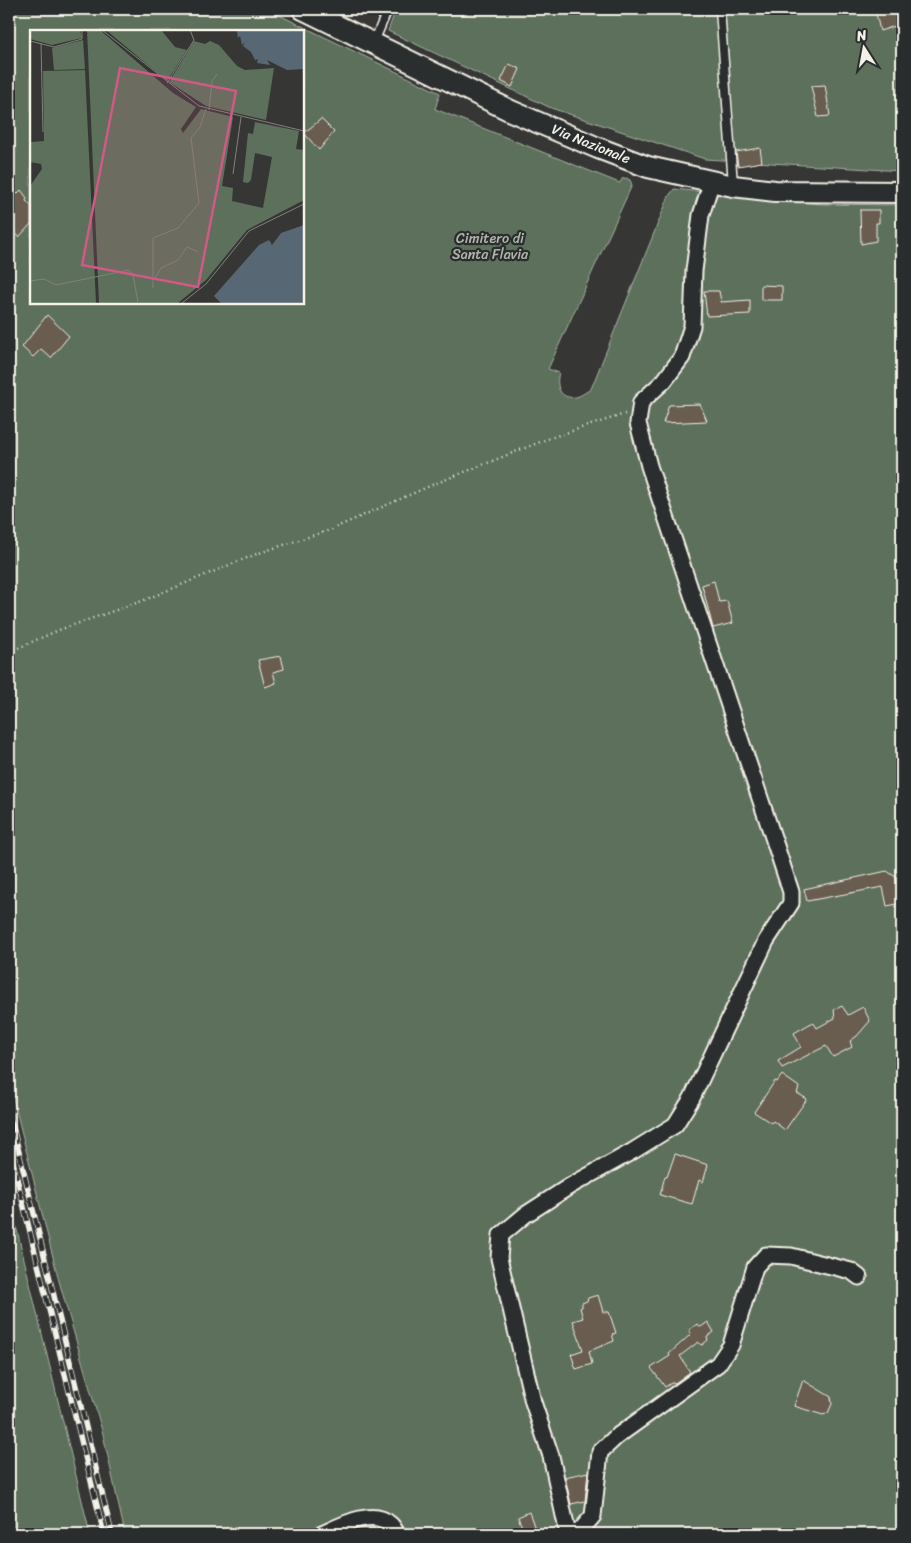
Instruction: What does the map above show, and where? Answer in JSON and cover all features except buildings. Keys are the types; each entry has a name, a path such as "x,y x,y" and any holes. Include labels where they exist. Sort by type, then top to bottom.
{"main road":[{"name":"Via Nazionale","path":"303,9 511,111 648,167 733,186 775,191 902,192"}],"street":[{"path":"712,181 701,214 694,271 692,326 682,357 664,381 641,402 638,423 649,466 774,840 792,903 766,941 692,1098 675,1125 633,1152 570,1186 525,1214 501,1235 499,1258 533,1402 552,1456 569,1534 580,1531 593,1516 600,1452 623,1432 718,1364 731,1345 755,1267 766,1255 800,1258 851,1271 859,1277"},
{"path":"322,1534 364,1518 379,1518 391,1524 397,1534"}],"lane":[{"path":"373,44 388,9"},
{"path":"720,9 733,186"}],"path":[{"path":"9,652 59,630 142,600 259,553 330,530 432,485 550,438 640,409"}],"green space":[{"name":"Cimitero di Santa Flavia","path":"9,9 267,9 440,93 435,109 617,182 620,183 622,179 626,178 630,180 632,185 548,369 559,373 558,387 566,396 578,396 591,389 669,196 674,189 821,204 902,205 902,1534 125,1534 103,1434 59,1281 9,1082"},
{"path":"396,9 902,9 902,171 705,159 551,108 388,31"},
{"path":"9,1196 17,1230 90,1534 9,1534"}],"railway":[{"path":"9,1111 112,1534"},
{"path":"9,1146 104,1534"}]}
